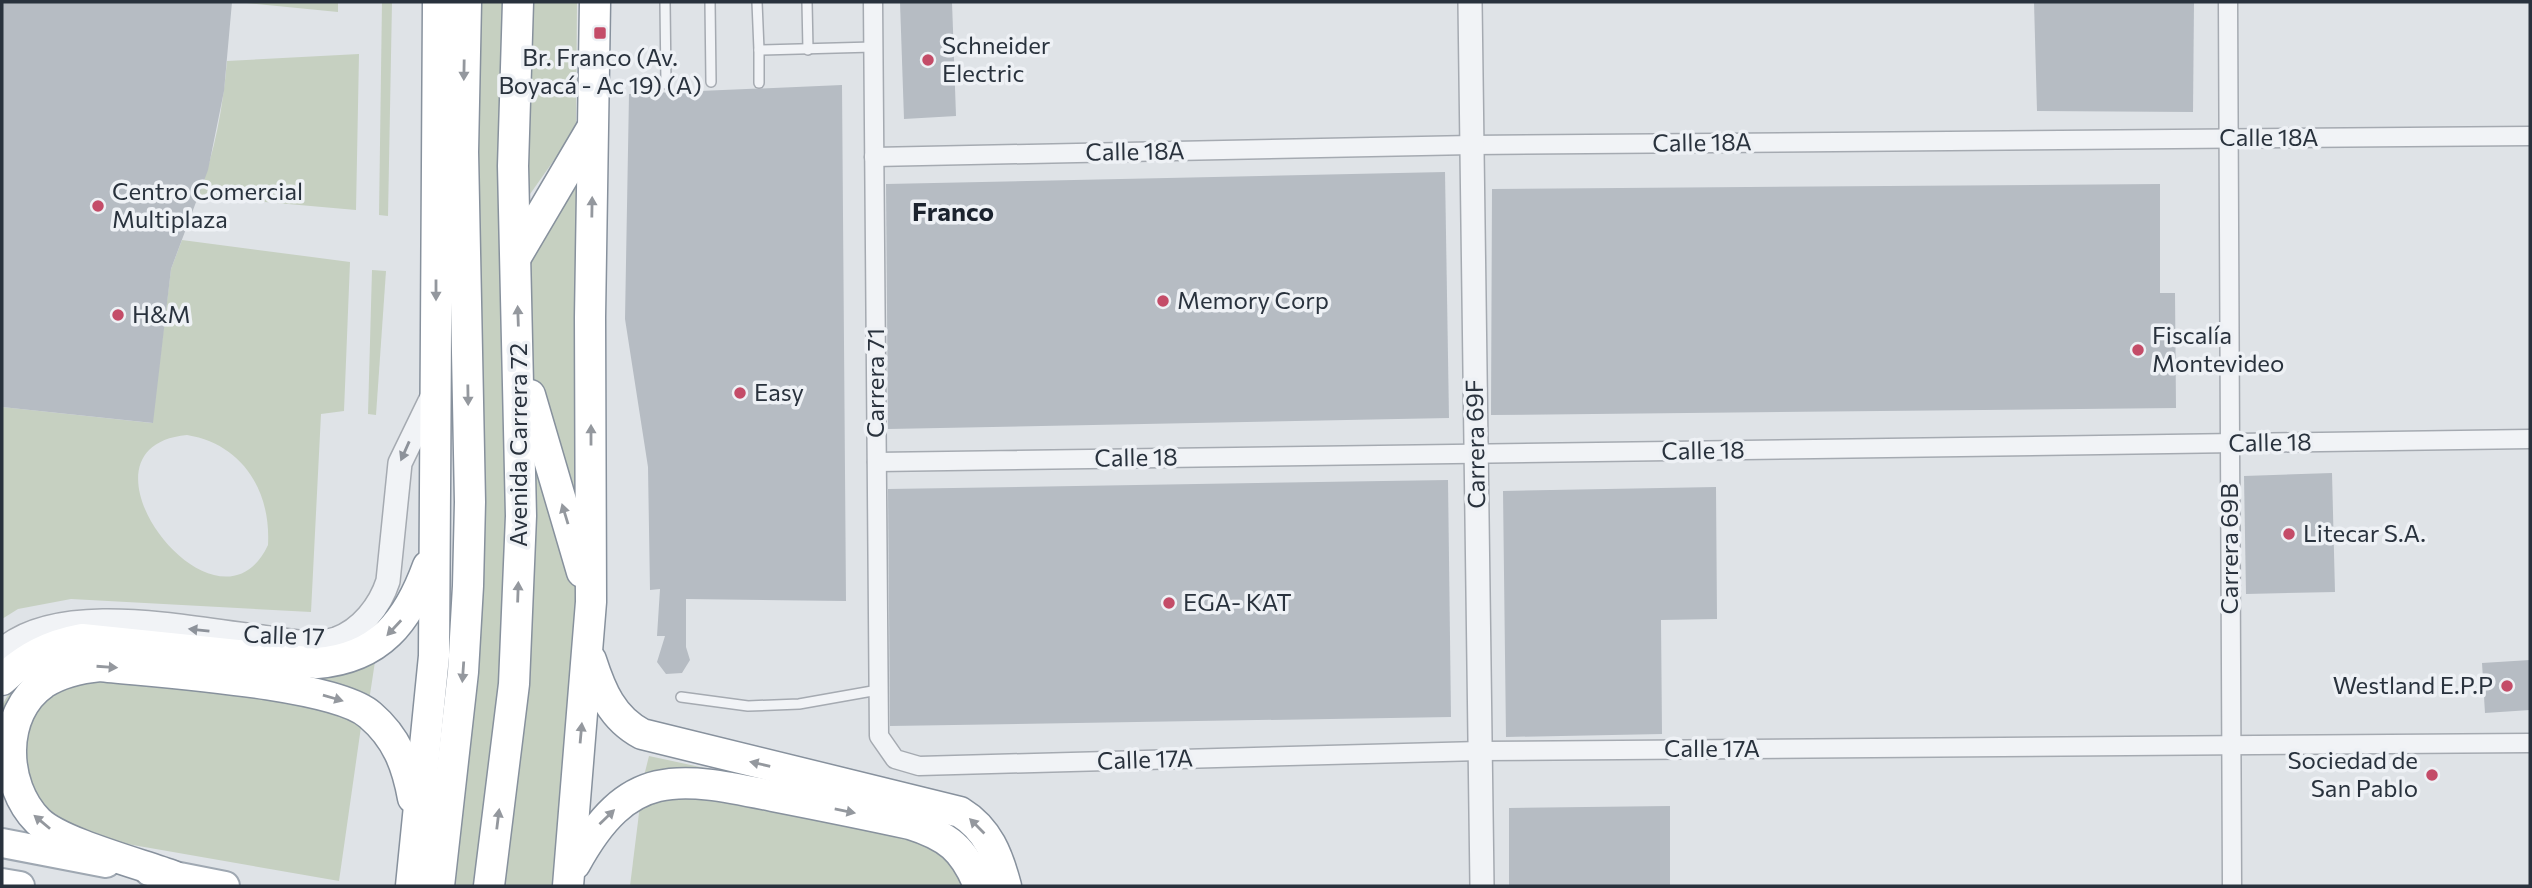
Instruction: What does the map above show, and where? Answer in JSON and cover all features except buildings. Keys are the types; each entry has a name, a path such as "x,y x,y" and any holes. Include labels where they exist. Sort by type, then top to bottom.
{"highway":[{"path":"411,886 435,656 438,2"},
{"name":"Avenida Carrera 72","path":"439,886 461,697 470,502 463,152 466,2"},
{"name":"Avenida Carrera 72","path":"489,886 514,684 521,516 513,166 518,2"},
{"path":"569,880 591,603 594,2"},
{"path":"516,257 593,126"},
{"path":"437,195 467,284"},
{"path":"519,359 591,603"},
{"path":"2,680 19,664 39,652 59,643 82,639 317,663 345,659 390,634 407,613 416,599 436,546"},
{"path":"588,651 601,691 615,713 639,733 661,741 960,812 978,824 986,835 1006,886"},
{"path":"173,876 59,835 39,822 24,803 12,774 11,732 29,696 43,684 78,668 100,666 301,690 345,701 369,714 400,751 408,768 419,829"},
{"path":"569,880 594,830 630,797 653,786 694,782 910,824 937,832 957,848 971,867 979,886"}],"main road":[{"path":"2,843 225,886"},
{"path":"2,883 20,886"}],"street":[{"name":"Carrera 71","path":"873,2 879,736 895,759"},
{"name":"Carrera 69F","path":"1470,2 1482,886"},
{"name":"Carrera 69B","path":"2228,2 2232,886"},
{"name":"Calle 18A","path":"874,158 1472,145 2530,136"},
{"name":"Calle 17","path":"2,650 38,629 70,623 157,625 305,642 337,638 361,623 383,595 389,573 400,463 436,390"},
{"name":"Calle 18","path":"877,462 2530,439"},
{"name":"Calle 17A","path":"895,759 919,766 1480,751 2530,743"}],"lane":[{"path":"665,2 666,85"},
{"path":"710,2 711,82"},
{"path":"757,2 759,83"},
{"path":"807,2 808,50"},
{"path":"759,50 873,47"},
{"path":"681,697 761,705 799,704 878,690"}],"green space":[{"path":"237,2 338,2 338,12"},
{"path":"382,2 392,2 388,216 379,215"},
{"path":"476,2 508,2 509,395 503,681 478,886 450,886"},
{"path":"526,2 577,2 576,129 523,204"},
{"path":"359,54 356,210 198,196 217,129 227,61"},
{"path":"576,170 577,500 525,359 531,256"},
{"path":"182,240 350,262 344,411 321,414 311,612 71,599 18,609 2,619 2,407 152,423 171,269","holes":["187,435 206,440 238,459 258,488 264,506 268,545 245,572 216,575 186,561 160,535 143,504 138,473 152,448"]},
{"path":"372,270 386,271 376,415 368,414"},
{"path":"529,431 580,602 553,886 499,886"},
{"path":"88,653 322,674 360,663 376,655 369,701 321,683 87,661 59,670 35,683 16,702 2,727 3,704 18,686 40,671"},
{"path":"107,678 281,697 362,720 339,881 87,837 41,813 24,781 23,726 48,693 77,679"},
{"path":"649,756 923,815 958,830 984,858 962,843 643,780"},
{"path":"688,790 920,839 944,852 967,886 630,886 641,797"}],"place":[{"name":"Br. Franco (Av. Boyacá - Ac 19) (A)","path":"600,33"},
{"name":"Schneider Electric","path":"928,60"},
{"name":"Centro Comercial Multiplaza","path":"98,206"},
{"name":"Memory Corp","path":"1163,301"},
{"name":"H&M","path":"118,315"},
{"name":"Fiscalía Montevideo","path":"2138,350"},
{"name":"Easy","path":"740,393"},
{"name":"Litecar S.A.","path":"2289,534"},
{"name":"EGA- KAT","path":"1169,603"},
{"name":"Westland E.P.P","path":"2507,686"},
{"name":"Sociedad de San Pablo","path":"2432,775"}],"district":[{"name":"Franco","path":"953,212"}]}
